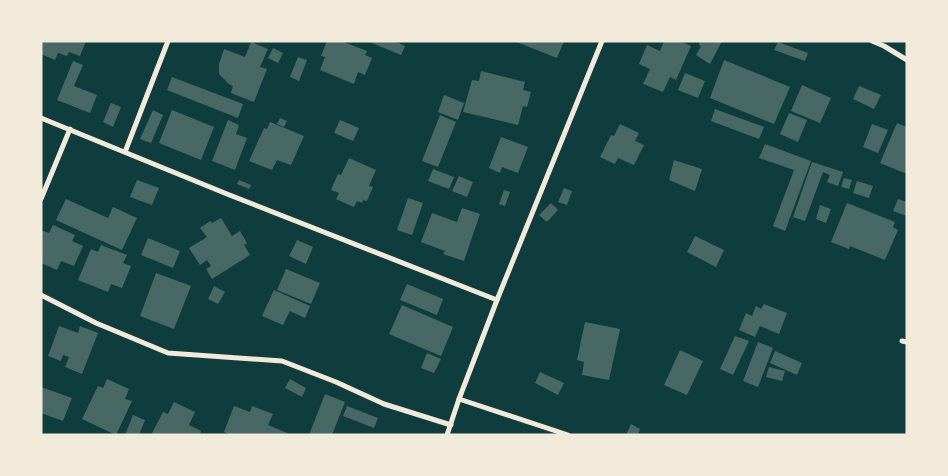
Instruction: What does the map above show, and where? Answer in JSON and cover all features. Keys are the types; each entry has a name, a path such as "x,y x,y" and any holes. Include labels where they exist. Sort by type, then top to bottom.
{"street":[{"path":"125,152 168,41"},
{"path":"447,435 497,300 602,41"},
{"path":"872,41 885,44 907,60"},
{"path":"41,118 497,300"},
{"path":"41,199 70,129"},
{"path":"41,295 96,323 168,353 282,361 336,382 384,404 451,425"},
{"path":"459,399 568,435"}],"building":[{"path":"41,41 86,41 80,56 69,52 67,56 58,53 55,60 41,54"},
{"path":"327,41 341,41 367,51 365,55 372,58 365,75 358,72 354,84 320,70 325,57 321,56"},
{"path":"367,41 395,41 405,46 401,55"},
{"path":"514,41 564,41 557,58"},
{"path":"664,41 680,41 691,46 676,80 670,77 663,92 643,84 650,69 639,64 647,45 660,51"},
{"path":"700,41 722,41 710,64 696,55 701,46 699,45"},
{"path":"251,42 268,49 260,67 267,69 254,102 231,93 233,86 219,74 219,64 224,49 245,57"},
{"path":"778,42 808,53 805,61 774,50"},
{"path":"273,48 283,53 278,63 268,58"},
{"path":"298,57 307,60 299,81 290,77"},
{"path":"724,60 790,87 774,124 710,98"},
{"path":"73,61 83,65 74,86 97,95 90,113 57,100"},
{"path":"481,71 525,82 523,90 531,92 527,107 523,106 518,125 463,112 472,80 479,81"},
{"path":"685,73 705,81 698,98 678,90"},
{"path":"172,77 243,104 238,118 167,90"},
{"path":"802,85 831,98 820,123 791,111"},
{"path":"859,86 881,95 874,109 853,99"},
{"path":"444,95 464,103 458,120 438,112"},
{"path":"111,103 121,107 113,127 103,122"},
{"path":"715,109 764,127 759,139 711,121"},
{"path":"153,110 163,115 151,143 140,139"},
{"path":"172,110 214,127 201,160 159,143"},
{"path":"789,113 807,120 798,142 780,134"},
{"path":"440,115 456,122 438,167 422,161"},
{"path":"280,118 287,121 284,127 277,124"},
{"path":"228,120 239,125 236,134 247,138 235,170 212,161"},
{"path":"340,120 359,128 353,141 334,133"},
{"path":"270,122 304,136 291,165 277,160 272,170 249,161 264,128 267,129"},
{"path":"897,123 907,127 907,174 880,163"},
{"path":"620,124 639,133 635,141 644,145 634,165 618,158 615,164 600,157 611,135 614,136"},
{"path":"872,124 888,130 878,153 863,147"},
{"path":"501,137 528,147 518,173 502,167 500,173 489,168"},
{"path":"765,144 811,161 785,231 773,226 794,170 759,158"},
{"path":"349,158 376,170 369,186 373,187 367,201 363,200 362,203 357,201 354,207 336,199 339,193 331,190 338,174 341,175"},
{"path":"674,160 702,169 695,191 669,180"},
{"path":"812,162 843,172 838,186 827,182 830,175 823,172 805,221 793,217"},
{"path":"433,169 454,177 449,189 428,181"},
{"path":"459,176 473,182 467,197 452,191"},
{"path":"844,178 852,180 849,189 841,187"},
{"path":"137,180 159,188 152,205 130,197"},
{"path":"239,180 251,185 249,189 237,184"},
{"path":"857,181 873,186 869,198 853,193"},
{"path":"564,188 572,191 567,205 558,202"},
{"path":"504,190 510,192 505,206 499,204"},
{"path":"408,198 423,203 412,235 397,230"},
{"path":"66,199 108,218 113,207 137,218 122,250 56,220"},
{"path":"898,199 907,202 907,216 893,211"},
{"path":"551,203 558,210 547,222 539,215"},
{"path":"847,203 895,222 893,227 898,230 885,260 850,246 849,249 831,242"},
{"path":"820,205 831,209 826,223 816,219"},
{"path":"462,208 480,214 464,261 443,254 445,251 421,242 432,213 457,222"},
{"path":"221,218 232,236 240,231 247,243 244,245 250,255 212,279 206,269 211,266 207,260 200,265 189,248 207,237 200,228 210,221 212,223"},
{"path":"53,225 75,235 72,241 83,246 74,266 61,261 57,270 41,263 41,230 49,233"},
{"path":"695,236 724,250 716,267 687,252"},
{"path":"148,238 180,251 173,268 141,255"},
{"path":"297,240 313,247 306,264 289,256"},
{"path":"101,245 127,255 123,263 131,266 122,288 111,284 108,292 78,280 91,249 98,252"},
{"path":"286,269 320,283 311,304 277,290"},
{"path":"156,273 191,286 174,329 140,316"},
{"path":"407,284 443,299 437,315 400,300"},
{"path":"214,286 225,292 218,304 208,299"},
{"path":"274,290 310,306 305,318 290,311 283,325 262,316"},
{"path":"764,304 787,313 779,334 760,326 755,337 739,330 746,313 752,316 756,306 761,309"},
{"path":"402,305 453,327 441,356 389,334"},
{"path":"585,322 620,329 609,380 582,375 584,362 577,360"},
{"path":"59,326 78,333 80,326 98,333 82,374 65,367 69,357 63,355 61,361 48,356"},
{"path":"735,336 749,341 733,375 720,369"},
{"path":"758,342 773,348 758,387 743,381"},
{"path":"680,350 703,361 687,395 664,385"},
{"path":"775,351 802,363 797,375 770,363"},
{"path":"427,353 441,359 434,373 421,368"},
{"path":"769,367 785,371 782,381 766,377"},
{"path":"540,372 564,383 558,395 535,383"},
{"path":"107,379 129,389 125,399 132,401 116,435 82,419 98,386 103,388"},
{"path":"290,379 306,388 302,397 285,388"},
{"path":"41,387 72,398 63,421 41,413"},
{"path":"325,394 345,402 332,435 309,435"},
{"path":"174,402 195,412 189,425 201,431 200,435 151,435 163,412 168,414"},
{"path":"234,406 250,412 252,406 273,414 268,425 292,435 231,435 224,432"},
{"path":"347,406 378,418 374,428 343,416"},
{"path":"133,415 145,420 139,435 125,435"},
{"path":"631,424 640,429 638,435 626,435"}]}
